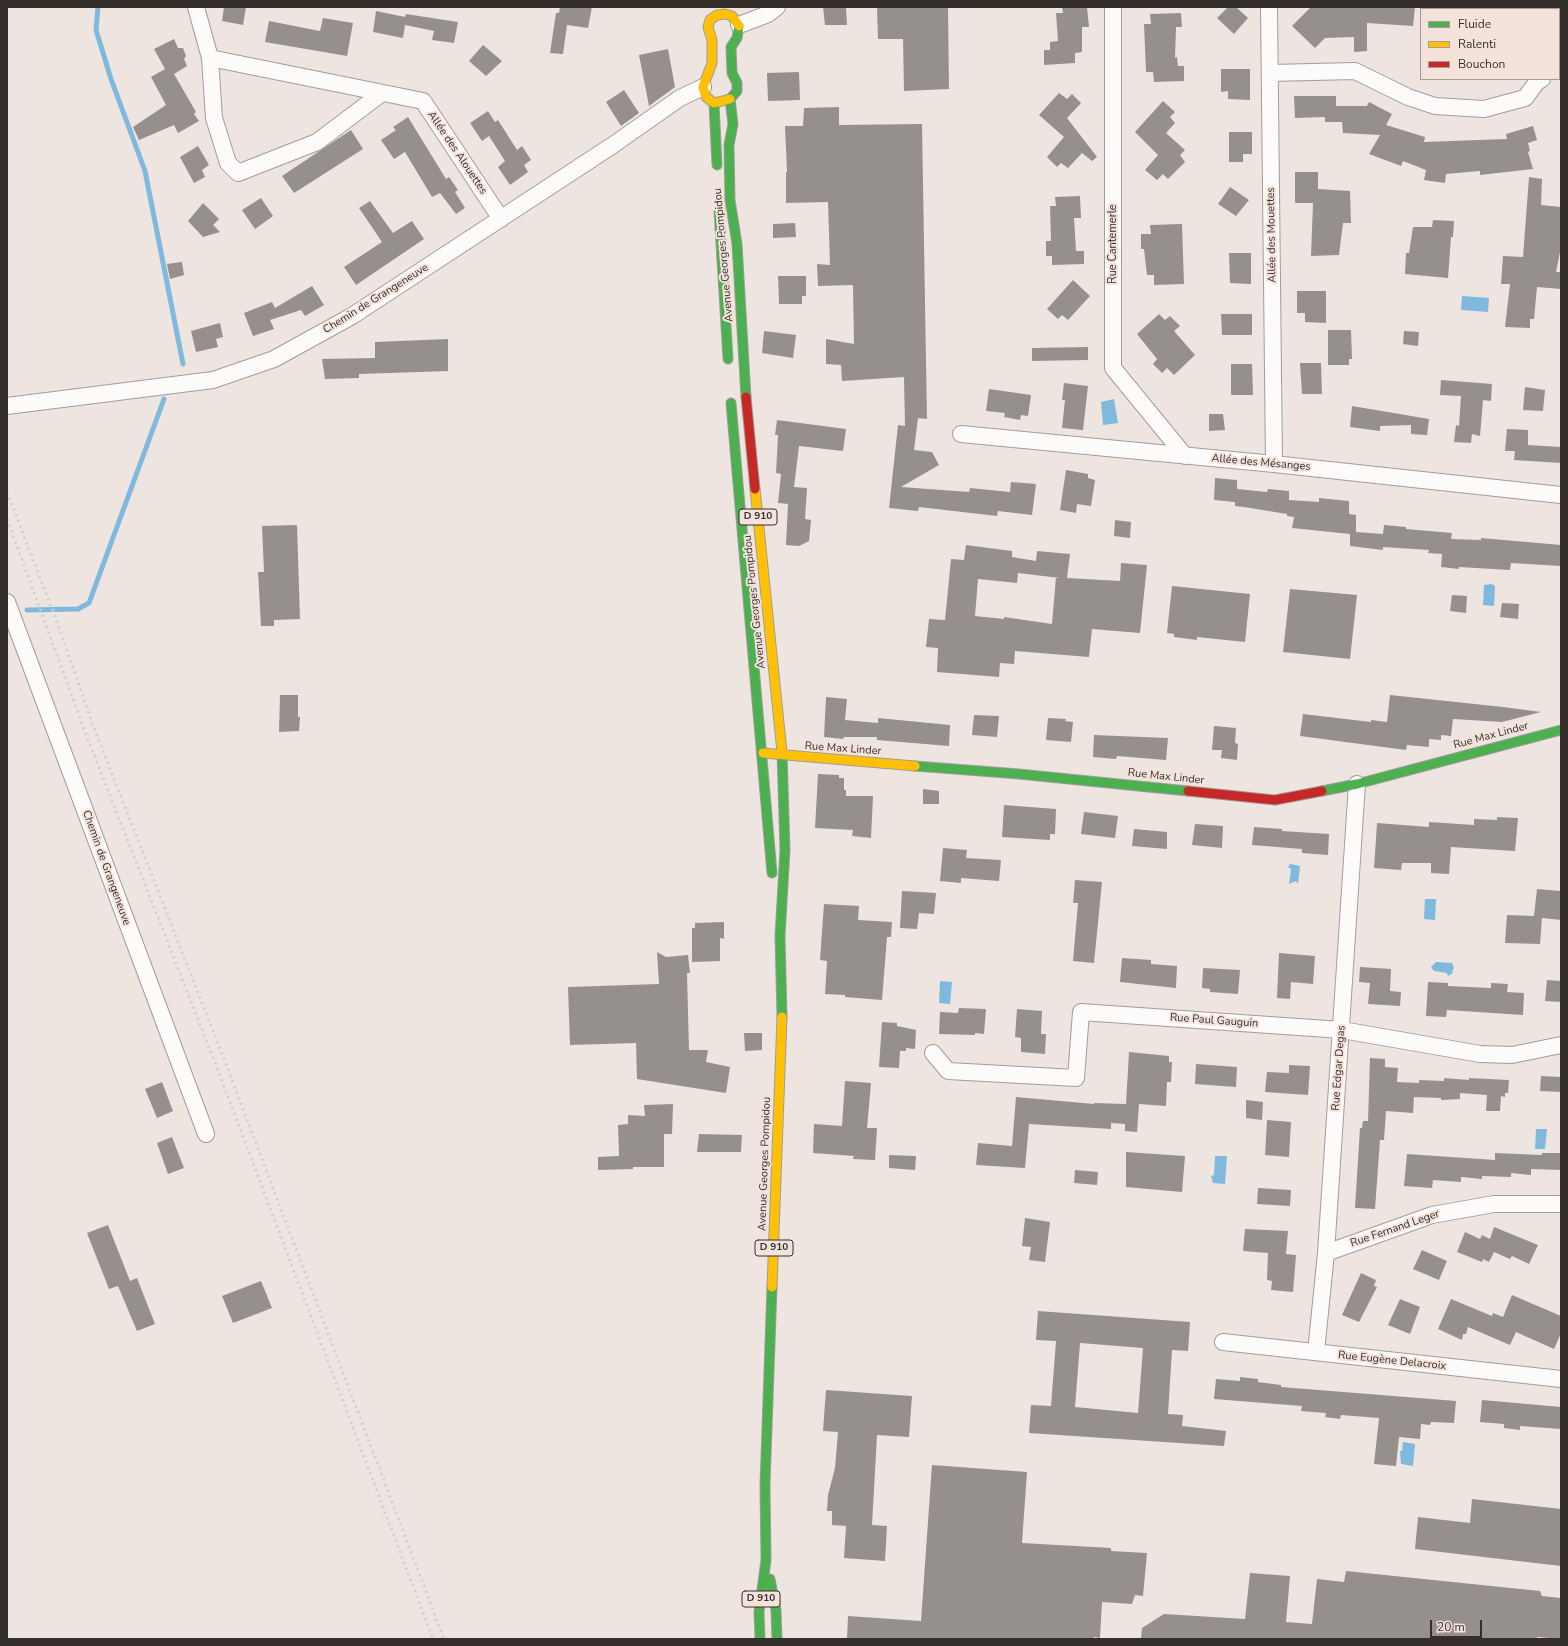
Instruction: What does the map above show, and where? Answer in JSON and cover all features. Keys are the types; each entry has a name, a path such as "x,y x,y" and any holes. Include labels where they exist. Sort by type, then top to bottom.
{"main road":[{"path":"730,99 714,103 706,97 703,87 712,63 712,40 708,27 710,20 716,11 735,16"},
{"name":"Avenue Georges Pompidou","path":"735,16 738,38 731,46 732,73 737,83 737,91 730,99 733,124 729,145 730,200 737,244 741,295 745,394 782,755 785,850 780,936"},
{"name":"Avenue Georges Pompidou","path":"714,103 717,173"},
{"name":"Avenue Georges Pompidou","path":"719,204 729,368"},
{"name":"Avenue Georges Pompidou","path":"730,391 750,637 780,936 782,1034 764,1484 766,1560 759,1612 760,1639"},
{"name":"Rue Max Linder","path":"762,753 1019,774 1275,800 1357,784 1561,730"},
{"name":"Avenue Georges Pompidou","path":"766,1560 776,1610 777,1639"}],"street":[{"path":"196,7 210,58 214,118 228,163 238,173 317,142 382,93"},
{"name":"Rue Cantemerle","path":"1113,7 1113,368 1185,456"},
{"name":"Allée des Mouettes","path":"1269,7 1274,464"},
{"path":"735,16 770,9"},
{"name":"Allée des Alouettes","path":"210,58 423,101 501,219"},
{"path":"1270,73 1355,71 1408,97 1435,106 1484,109 1525,98 1537,82 1540,80"},
{"name":"Chemin de Grangeneuve","path":"7,406 213,380 274,359 352,316 501,219 680,98 703,87"},
{"name":"Allée des Mésanges","path":"962,434 1274,464 1561,495"},
{"name":"Chemin de Grangeneuve","path":"7,602 206,1134"},
{"name":"Rue Edgar Degas","path":"1316,1352 1326,1253 1342,1030 1357,784"},
{"name":"Rue Paul Gauguin","path":"933,1053 948,1071 1076,1078 1081,1012 1342,1030 1480,1054 1512,1055 1561,1045"},
{"name":"Rue Fernand Leger","path":"1326,1253 1432,1215 1494,1204 1561,1204"},
{"name":"Rue Eugène Delacroix","path":"1223,1342 1561,1379"}],"water":[{"path":"1462,296 1489,298 1488,312 1461,310"},
{"path":"1114,399 1118,423 1103,425 1101,402"},
{"path":"1491,584 1495,586 1494,606 1483,605 1484,585"},
{"path":"1290,864 1300,866 1298,884 1296,881 1289,884 1291,869 1288,867"},
{"path":"1425,899 1436,899 1435,920 1424,919"},
{"path":"1436,962 1452,963 1454,968 1452,971 1453,973 1448,976 1447,973 1434,971 1431,967"},
{"path":"940,981 952,982 950,1004 939,1003"},
{"path":"1536,1129 1547,1129 1545,1149 1535,1149"},
{"path":"1215,1156 1227,1156 1225,1184 1213,1183 1211,1176 1214,1175"},
{"path":"1403,1442 1415,1444 1413,1466 1401,1464 1400,1451 1402,1451"}],"building":[{"path":"224,7 246,7 243,25 222,21"},
{"path":"560,7 592,7 588,28 567,25 563,54 550,53 556,13 559,13"},
{"path":"823,7 846,7 847,25 825,25"},
{"path":"877,7 948,7 949,89 904,91 903,39 878,39"},
{"path":"1062,7 1087,7 1089,27 1082,27 1082,52 1075,53 1075,63 1044,65 1044,50 1050,50 1050,42 1058,41 1056,13 1063,13"},
{"path":"1228,7 1236,7 1248,18 1234,34 1217,18"},
{"path":"1311,7 1415,7 1413,26 1367,23 1367,51 1354,52 1354,37 1325,38 1315,48 1292,26"},
{"path":"376,11 405,17 406,14 458,22 454,43 432,40 434,31 405,25 403,38 373,32"},
{"path":"1181,13 1182,27 1176,27 1175,58 1177,57 1178,66 1184,66 1184,81 1154,82 1153,72 1146,72 1144,24 1151,24 1150,14"},
{"path":"323,18 353,23 347,56 265,42 269,21 320,31"},
{"path":"174,39 178,48 183,48 186,56 184,59 187,66 174,74 196,112 194,114 199,121 178,133 174,125 139,140 133,127 166,105 151,77 165,69 154,49"},
{"path":"483,45 502,61 486,76 469,61"},
{"path":"668,49 675,87 649,106 639,55"},
{"path":"1221,69 1250,69 1250,100 1228,99 1228,91 1221,92"},
{"path":"799,72 800,100 768,101 767,73"},
{"path":"624,90 639,113 621,126 606,102"},
{"path":"1059,93 1067,99 1072,94 1081,103 1067,118 1097,157 1092,161 1082,153 1068,168 1061,163 1057,167 1047,157 1064,137 1039,115"},
{"path":"1294,96 1336,96 1336,106 1367,106 1369,102 1392,114 1386,125 1425,137 1424,142 1507,139 1506,134 1533,126 1537,140 1528,143 1530,151 1528,152 1533,169 1480,175 1480,171 1446,174 1445,183 1424,180 1426,170 1403,161 1401,166 1369,154 1380,135 1343,133 1342,122 1325,122 1325,117 1295,118"},
{"path":"1163,101 1175,112 1170,117 1175,123 1166,133 1185,150 1180,155 1185,162 1168,179 1163,174 1157,180 1145,170 1158,155 1135,132"},
{"path":"839,107 839,125 922,124 927,419 918,418 914,450 932,452 939,465 901,487 969,492 970,488 1010,492 1011,482 1036,484 1032,515 998,511 997,516 919,507 918,511 889,508 898,425 905,426 904,377 842,381 841,365 826,364 826,339 854,344 853,285 818,286 817,264 830,265 828,202 786,203 787,172 785,126 803,126 804,108"},
{"path":"488,111 495,122 498,120 517,150 522,146 531,160 524,165 528,172 510,185 498,167 505,161 489,136 482,141 470,123"},
{"path":"408,117 446,179 449,177 458,190 455,192 465,208 456,214 440,193 432,197 405,152 394,159 381,140 396,130 393,127"},
{"path":"351,130 363,149 294,193 282,176"},
{"path":"1229,132 1252,132 1252,154 1243,154 1243,162 1229,162"},
{"path":"198,146 209,165 202,170 205,177 194,183 180,157"},
{"path":"1295,172 1318,172 1318,189 1350,191 1351,223 1343,223 1339,255 1311,256 1313,203 1295,203"},
{"path":"1529,177 1542,179 1541,205 1561,207 1561,247 1556,272 1561,272 1561,289 1537,287 1534,319 1530,319 1530,328 1505,327 1510,284 1501,284 1503,256 1523,257"},
{"path":"1230,187 1249,200 1236,216 1218,204"},
{"path":"1080,196 1081,218 1074,218 1076,251 1084,251 1084,264 1052,265 1052,256 1046,256 1046,241 1051,241 1050,206 1056,206 1055,197"},
{"path":"261,198 273,216 255,229 242,210"},
{"path":"370,201 393,233 412,221 424,239 356,285 344,267 382,242 359,208"},
{"path":"203,203 219,219 213,225 220,232 203,237 188,221"},
{"path":"1433,220 1454,221 1453,237 1451,237 1448,278 1405,274 1406,253 1409,253 1413,227 1432,227"},
{"path":"795,223 796,237 773,238 773,224"},
{"path":"1182,224 1184,284 1154,285 1154,275 1147,275 1144,249 1141,249 1141,234 1151,234 1150,225"},
{"path":"1229,253 1251,253 1251,284 1230,283"},
{"path":"182,262 184,275 170,279 167,264"},
{"path":"778,276 806,276 806,296 802,296 802,304 779,304"},
{"path":"1073,280 1090,296 1068,320 1062,315 1058,319 1047,309"},
{"path":"312,286 324,305 305,316 301,310 270,320 274,329 253,336 244,313 272,302 275,308"},
{"path":"1297,291 1326,291 1326,323 1305,322 1305,313 1297,313"},
{"path":"1159,314 1165,320 1170,316 1180,326 1174,331 1195,355 1174,375 1167,368 1162,373 1153,364 1157,359 1137,334"},
{"path":"1221,314 1252,314 1252,335 1222,335"},
{"path":"220,323 223,337 216,339 218,347 196,352 191,331"},
{"path":"1328,330 1351,330 1352,359 1349,359 1349,365 1328,365"},
{"path":"764,331 796,335 793,358 762,353"},
{"path":"1404,331 1419,332 1418,346 1403,344"},
{"path":"448,339 448,371 359,374 359,378 325,379 322,359 375,358 375,342"},
{"path":"1088,347 1088,360 1032,361 1032,348"},
{"path":"1300,363 1321,363 1322,394 1302,394"},
{"path":"1231,364 1252,364 1253,395 1231,395"},
{"path":"1441,380 1492,384 1491,401 1483,400 1480,436 1472,434 1471,443 1454,442 1456,425 1459,426 1461,396 1440,395"},
{"path":"1064,383 1088,386 1083,430 1062,428 1065,400 1062,400"},
{"path":"1525,387 1545,390 1543,411 1523,410"},
{"path":"989,389 1031,395 1028,416 1021,415 1020,420 1004,417 1005,413 986,411"},
{"path":"1352,406 1429,419 1427,435 1411,434 1411,425 1380,426 1380,431 1350,427"},
{"path":"1209,414 1223,414 1225,430 1209,431"},
{"path":"777,420 846,429 843,451 799,446 794,487 807,488 805,519 811,520 809,541 799,546 786,545 788,504 778,503 781,474 776,473 778,435 775,435"},
{"path":"1507,429 1528,430 1528,445 1561,447 1561,463 1514,460 1515,451 1505,451"},
{"path":"1066,470 1088,474 1088,478 1095,480 1091,506 1077,504 1076,513 1060,510"},
{"path":"1215,478 1237,480 1237,489 1267,492 1268,489 1289,491 1289,500 1319,502 1319,498 1349,501 1349,514 1356,515 1356,532 1383,534 1384,525 1406,527 1406,529 1452,533 1451,539 1481,540 1481,538 1561,545 1561,566 1511,563 1510,570 1459,567 1459,569 1441,567 1442,554 1428,553 1429,550 1383,547 1383,550 1350,546 1350,534 1292,528 1294,517 1287,516 1287,514 1235,506 1235,502 1214,500"},
{"path":"1115,520 1131,522 1130,538 1114,536"},
{"path":"297,525 300,619 274,620 274,626 261,626 258,572 264,572 262,526"},
{"path":"966,545 1012,551 1012,557 1036,561 1037,551 1070,554 1067,578 1120,581 1121,563 1147,565 1140,633 1092,629 1089,657 1015,651 1014,664 1000,663 999,677 937,672 938,648 926,647 929,619 945,620 951,559 964,560","holes":["1018,573 1056,578 1052,624 1004,617 1004,619 975,616 978,579 1017,583"]},
{"path":"1172,586 1250,594 1245,642 1197,637 1197,640 1174,637 1174,634 1167,633"},
{"path":"1290,589 1357,595 1350,659 1283,652"},
{"path":"1452,595 1467,596 1466,613 1450,611"},
{"path":"1502,603 1519,604 1518,619 1500,617"},
{"path":"280,695 298,695 298,717 300,717 299,731 279,732"},
{"path":"1390,695 1541,712 1502,722 1453,719 1451,736 1441,735 1441,740 1429,739 1429,747 1407,745 1406,750 1300,736 1303,714 1371,722 1371,720 1387,722"},
{"path":"826,697 847,699 845,720 878,723 878,718 950,725 949,746 877,740 877,737 844,737 843,739 824,737"},
{"path":"974,715 999,716 997,737 972,735"},
{"path":"1048,718 1066,719 1065,721 1073,722 1071,742 1046,740"},
{"path":"1214,726 1236,728 1235,743 1238,744 1237,760 1221,758 1222,750 1212,750"},
{"path":"1094,735 1168,738 1166,760 1117,756 1116,759 1093,757"},
{"path":"818,774 839,775 839,778 844,778 844,790 846,790 846,796 873,796 871,838 852,836 853,830 815,828"},
{"path":"923,789 939,791 939,804 923,804"},
{"path":"1004,805 1056,809 1055,834 1050,834 1050,840 1002,837"},
{"path":"1084,812 1118,816 1115,838 1081,834"},
{"path":"1497,817 1518,818 1515,851 1451,847 1449,874 1431,873 1431,863 1402,863 1401,870 1374,868 1377,823 1429,827 1429,822 1474,825 1474,819 1497,820"},
{"path":"1195,824 1223,826 1222,848 1192,845"},
{"path":"1254,827 1282,829 1282,831 1329,834 1328,855 1302,853 1302,849 1252,845"},
{"path":"1134,829 1167,832 1167,849 1132,846"},
{"path":"943,848 967,850 966,858 1001,860 999,881 961,878 961,883 940,881"},
{"path":"1075,880 1102,882 1094,963 1073,961 1078,903 1073,903"},
{"path":"1537,889 1561,891 1561,920 1542,918 1540,944 1505,943 1507,915 1534,916"},
{"path":"902,891 936,893 934,914 919,913 917,929 900,928"},
{"path":"824,904 859,906 858,920 892,922 891,937 887,937 882,1000 825,994 827,961 820,960"},
{"path":"724,922 724,939 720,938 720,961 692,962 692,928 695,928 695,923"},
{"path":"657,952 666,957 688,955 690,973 687,973 689,1050 708,1050 706,1062 730,1067 726,1093 637,1079 636,1043 570,1045 568,987 659,984"},
{"path":"1279,953 1315,956 1313,984 1291,982 1290,999 1277,998"},
{"path":"1122,958 1151,960 1151,964 1177,966 1176,988 1120,982"},
{"path":"1360,967 1391,969 1390,991 1401,992 1400,1006 1368,1004 1370,983 1359,982"},
{"path":"1203,968 1240,970 1238,994 1210,992 1210,989 1202,988"},
{"path":"1547,980 1561,981 1561,1002 1545,1001"},
{"path":"1428,982 1448,983 1448,986 1491,988 1491,983 1508,984 1507,992 1524,993 1523,1015 1447,1010 1446,1017 1426,1016"},
{"path":"959,1008 986,1009 984,1034 939,1034 940,1012 958,1013"},
{"path":"1017,1009 1042,1011 1041,1034 1046,1034 1045,1054 1021,1052 1021,1038 1015,1037"},
{"path":"882,1022 897,1023 897,1026 916,1030 915,1049 906,1048 906,1051 900,1051 899,1068 879,1067"},
{"path":"744,1033 762,1033 762,1050 745,1051"},
{"path":"1129,1052 1169,1056 1169,1062 1172,1062 1171,1082 1167,1082 1166,1106 1139,1104 1137,1132 1125,1131 1125,1124 1111,1123 1111,1129 1029,1124 1025,1168 976,1165 978,1143 1012,1146 1016,1097 1094,1104 1126,1104"},
{"path":"1370,1058 1385,1059 1385,1067 1398,1068 1397,1082 1419,1083 1419,1080 1444,1081 1444,1078 1469,1080 1469,1078 1509,1080 1508,1093 1505,1093 1505,1097 1501,1096 1500,1111 1486,1111 1487,1095 1460,1093 1460,1099 1441,1100 1441,1098 1414,1097 1413,1113 1386,1111 1384,1140 1380,1140 1375,1209 1355,1208 1360,1128 1362,1128 1363,1121 1368,1121"},
{"path":"1196,1064 1237,1067 1236,1087 1195,1084"},
{"path":"1289,1065 1310,1066 1308,1095 1265,1092 1267,1072 1289,1073"},
{"path":"1541,1076 1561,1077 1561,1092 1540,1091"},
{"path":"845,1081 871,1083 867,1128 877,1128 875,1160 853,1159 854,1156 813,1153 814,1124 842,1126"},
{"path":"162,1082 173,1111 157,1118 145,1089"},
{"path":"1246,1100 1263,1102 1262,1120 1246,1118"},
{"path":"673,1104 672,1134 664,1134 664,1167 633,1167 633,1169 598,1170 598,1157 619,1156 618,1125 628,1124 628,1115 645,1116 644,1105"},
{"path":"1267,1120 1291,1122 1289,1157 1265,1155"},
{"path":"699,1134 742,1135 741,1152 697,1152"},
{"path":"172,1137 184,1168 168,1174 157,1143"},
{"path":"1126,1152 1185,1156 1182,1192 1126,1187"},
{"path":"1495,1153 1542,1155 1542,1153 1561,1153 1561,1170 1531,1169 1531,1175 1511,1173 1511,1177 1482,1176 1482,1179 1461,1177 1461,1182 1433,1180 1432,1188 1404,1186 1407,1154 1495,1160"},
{"path":"889,1155 916,1156 915,1170 889,1168"},
{"path":"1075,1170 1098,1172 1097,1185 1074,1183"},
{"path":"1258,1188 1291,1190 1290,1206 1257,1204"},
{"path":"1025,1218 1050,1222 1045,1262 1029,1260 1031,1247 1022,1246"},
{"path":"108,1225 130,1281 137,1278 155,1324 137,1331 118,1286 109,1289 87,1233"},
{"path":"1494,1227 1538,1245 1529,1264 1512,1256 1510,1259 1494,1252 1489,1262 1483,1259 1482,1262 1457,1252 1465,1232 1480,1239 1482,1235 1490,1239"},
{"path":"1245,1229 1288,1231 1286,1254 1296,1255 1293,1292 1271,1290 1272,1281 1267,1280 1268,1253 1243,1251"},
{"path":"1422,1250 1447,1261 1439,1280 1413,1269"},
{"path":"1361,1273 1376,1280 1374,1286 1377,1287 1359,1322 1342,1315"},
{"path":"261,1281 272,1308 233,1323 222,1296"},
{"path":"1512,1295 1561,1316 1561,1333 1554,1349 1516,1332 1510,1345 1468,1327 1466,1334 1463,1334 1462,1340 1438,1329 1451,1299 1492,1316 1493,1313 1503,1317"},
{"path":"1400,1299 1420,1307 1410,1334 1388,1325"},
{"path":"1038,1311 1190,1322 1188,1351 1172,1350 1168,1414 1183,1415 1182,1426 1226,1431 1224,1446 1029,1433 1031,1405 1051,1406 1056,1341 1036,1340","holes":["1080,1343 1143,1348 1138,1413 1075,1407"]},
{"path":"1240,1377 1258,1379 1258,1382 1281,1385 1281,1387 1456,1401 1454,1423 1431,1422 1430,1425 1421,1424 1420,1439 1399,1437 1396,1466 1374,1464 1379,1418 1341,1415 1340,1419 1325,1417 1326,1413 1301,1411 1302,1406 1214,1399 1216,1379 1240,1381"},
{"path":"826,1390 912,1396 909,1437 877,1435 872,1525 887,1526 885,1561 844,1558 846,1526 832,1525 832,1511 827,1511 828,1495 835,1468 838,1432 823,1431"},
{"path":"1482,1400 1561,1407 1561,1429 1520,1426 1520,1430 1504,1428 1504,1424 1480,1422"},
{"path":"932,1465 1027,1472 1022,1543 1111,1548 1111,1551 1147,1553 1143,1596 1135,1595 1132,1604 1102,1602 1100,1638 1094,1637 1094,1639 847,1639 848,1616 921,1621"},
{"path":"1472,1499 1561,1509 1561,1566 1415,1549 1418,1517 1470,1523"},
{"path":"1346,1571 1540,1591 1542,1596 1561,1598 1561,1639 1537,1637 1537,1639 1141,1639 1142,1628 1164,1614 1245,1619 1250,1573 1290,1576 1286,1622 1312,1624 1317,1579 1344,1582"}],"waterway":[{"path":"98,7 96,30 111,79 145,171 183,364"},
{"path":"27,610 78,609 89,603 164,399"}],"railway":[{"path":"7,492 54,614 96,733 223,1056 444,1639"},
{"path":"7,519 87,737 214,1060 433,1639"}],"traffic: fast":[{"path":"739,26 737,38 731,47 732,73 737,83 737,91 730,99 733,124 729,145 730,200 737,244 746,397"},
{"path":"714,103 717,165"},
{"path":"719,211 728,359"},
{"path":"731,403 772,873"},
{"path":"1322,791 1357,784 1561,730"},
{"path":"782,752 785,850 780,936 782,1017"},
{"path":"915,766 1019,774 1188,791"},
{"path":"760,1639 759,1612 766,1560 765,1484 772,1287"},
{"path":"770,1579 776,1610 777,1639"}],"traffic: slow":[{"path":"730,99 714,103 706,97 703,87 712,63 712,40 708,27 710,20 717,15 725,14 732,16 739,26"},
{"path":"755,489 782,752"},
{"path":"763,753 915,766"},
{"path":"772,1287 782,1017"}],"traffic: jam":[{"path":"746,397 755,489"},
{"path":"1188,791 1275,800 1322,791"}]}
